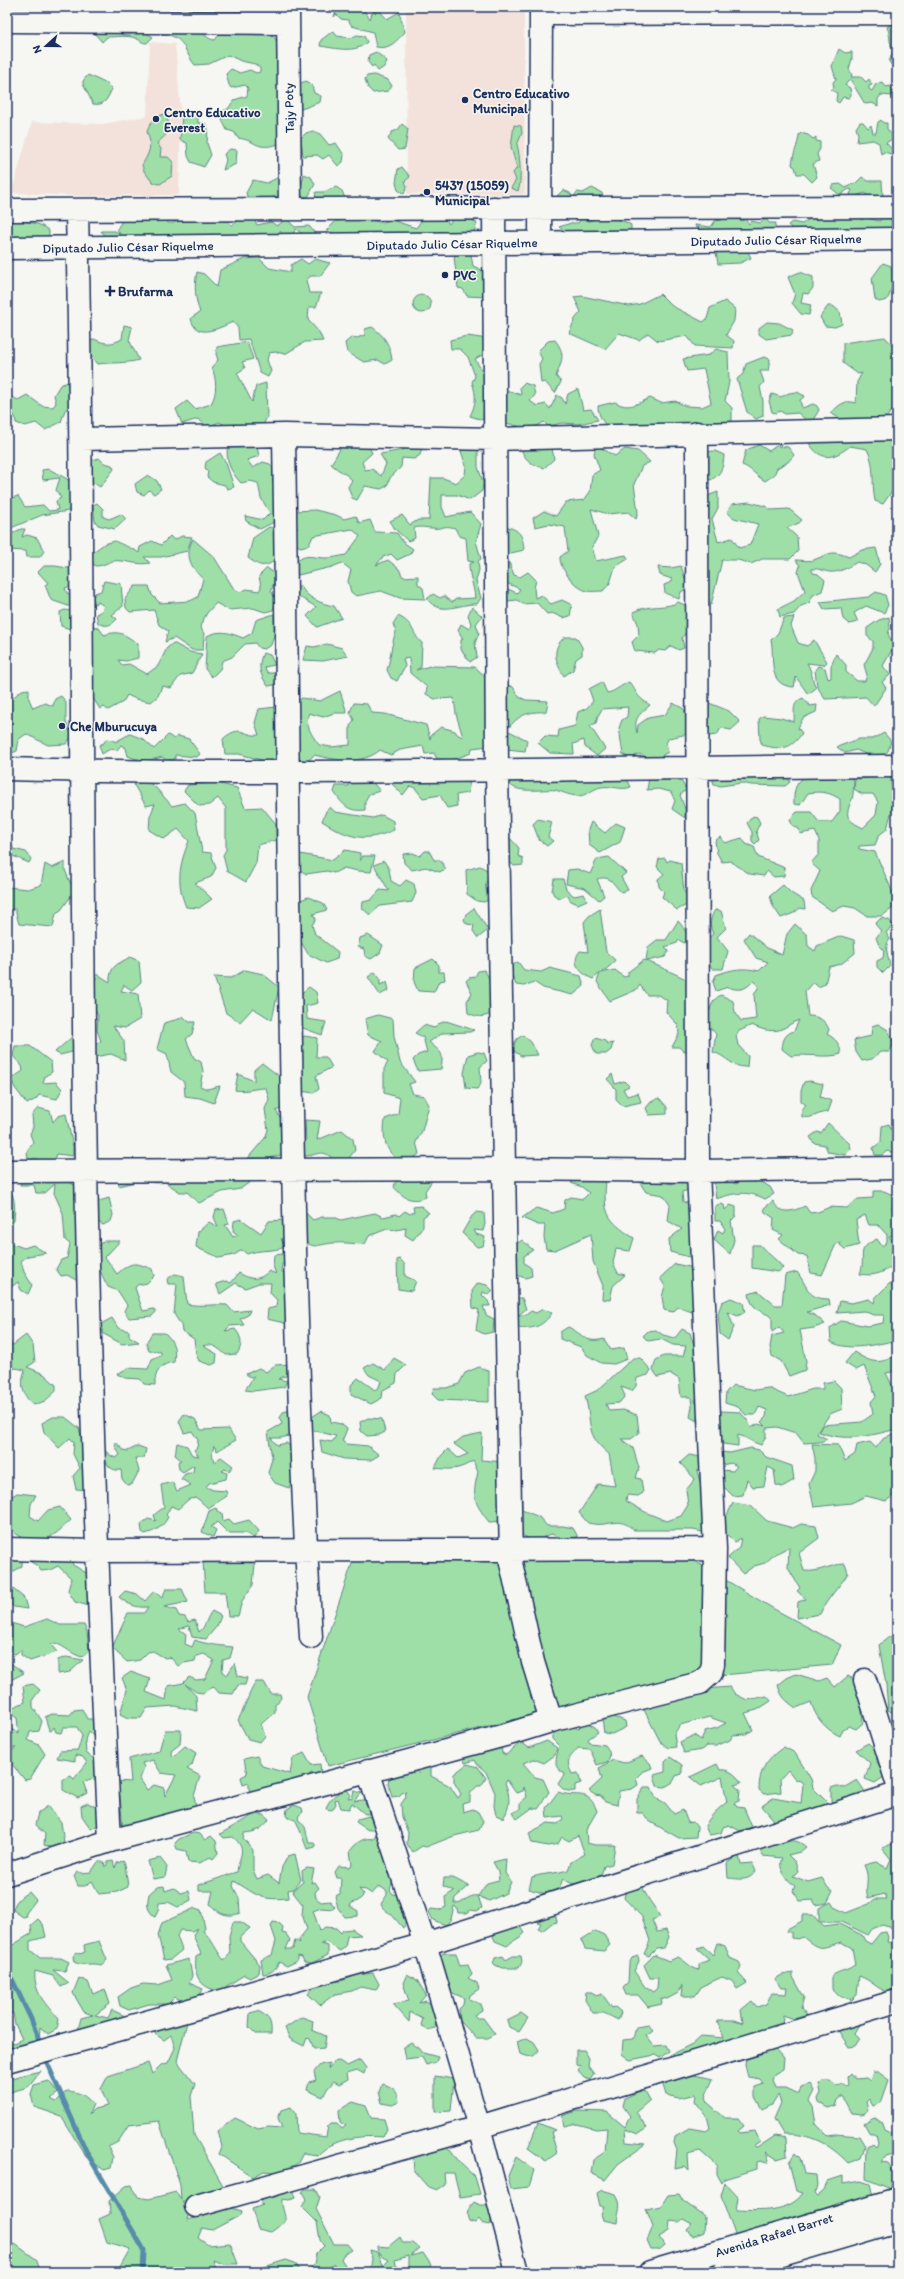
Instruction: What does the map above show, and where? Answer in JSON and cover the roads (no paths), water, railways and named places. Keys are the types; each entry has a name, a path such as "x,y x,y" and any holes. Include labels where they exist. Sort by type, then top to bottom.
{"street":[{"path":"540,243 541,11 897,13"},
{"path":"7,21 85,14 288,15"},
{"name":"Tajy Poty","path":"288,15 290,208"},
{"path":"7,210 897,207"},
{"path":"494,208 497,771 511,1563 533,1662 551,1721"},
{"path":"77,210 81,439 82,771 86,1170 96,1551 110,1840"},
{"name":"Diputado Julio César Riquelme","path":"7,248 897,239"},
{"path":"81,439 284,435 496,439 697,433 897,430"},
{"path":"7,1874 110,1840 509,1734 551,1721 700,1683 711,1673 713,1664 715,1549 698,1171 696,767 697,433"},
{"path":"284,435 289,773 292,1169 306,1550 311,1637"},
{"path":"7,769 289,773 696,767 897,766"},
{"path":"7,1171 503,1169 698,1171 897,1168"},
{"path":"7,1549 96,1551 715,1549"},
{"path":"865,1680 897,1782"},
{"path":"368,1771 425,1944 479,2126 517,2272"},
{"path":"7,2061 425,1944 897,1794"},
{"path":"196,2206 479,2126 897,2001"},
{"name":"Avenida Rafael Barret","path":"650,2272 897,2199"},
{"name":"Avenida Rafael Barret","path":"724,2272 897,2221"}],"waterway":[{"path":"7,1972 11,1977 31,2019 41,2046"},
{"path":"44,2056 87,2153 144,2250 143,2272"}],"place":[{"name":"Centro Educativo Municipal","path":"465,100"},
{"name":"Centro Educativo Everest","path":"156,119"},
{"name":"5437 (15059) Municipal","path":"427,192"},
{"name":"PVC","path":"445,275"},
{"name":"Brufarma","path":"110,291"},
{"name":"Che Mburucuya","path":"62,726"}]}
